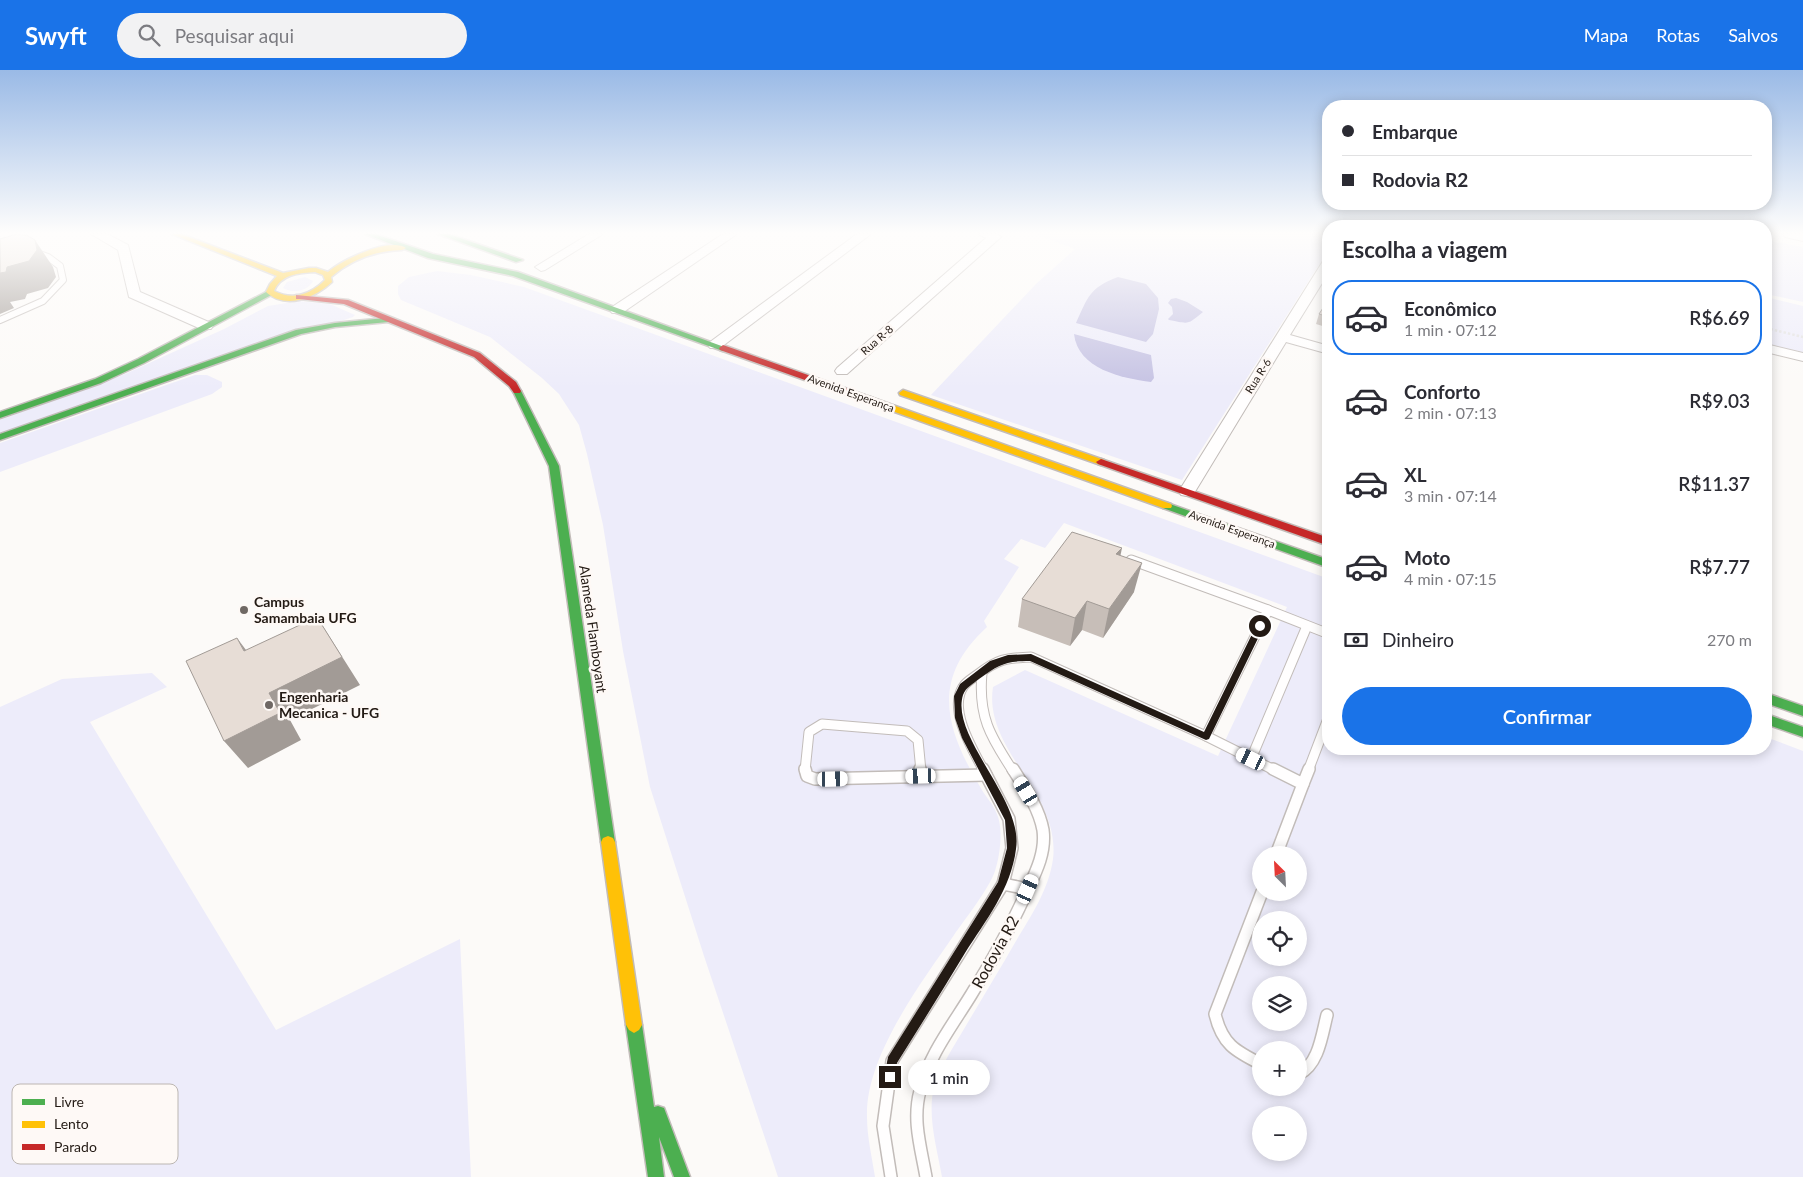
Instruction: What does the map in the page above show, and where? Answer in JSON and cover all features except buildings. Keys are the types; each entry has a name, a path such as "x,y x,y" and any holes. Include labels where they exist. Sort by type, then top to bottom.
{"street":[{"path":"132,286 134,294 206,326"},
{"path":"0,415 98,381 141,361 271,292 271,286"},
{"path":"298,297 316,292 322,286"},
{"name":"Alameda Flamboyant","path":"330,286 345,302"},
{"name":"Avenida Esperança","path":"548,286 1322,562"},
{"path":"617,310 654,286"},
{"path":"715,345 795,286"},
{"name":"Rua R-8","path":"842,371 939,286"},
{"name":"Rua R-6","path":"1187,491 1313,286"},
{"name":"Alameda Flamboyant","path":"271,292 283,298 298,297 345,302 477,355 514,384 554,466 656,1177"},
{"path":"615,293 652,305"},
{"path":"335,325 363,318 370,311"},
{"path":"0,437 305,330 335,325 391,320"},
{"path":"1282,337 1322,348"},
{"path":"1772,349 1803,357"},
{"name":"Avenida Esperança","path":"888,388 1322,539"},
{"path":"1772,700 1803,711"},
{"path":"1772,721 1803,732"},
{"name":"Alameda Flamboyant","path":"642,1074 682,1177"}],"lane":[{"path":"0,320 44,302 59,286"},
{"path":"1118,556 1322,631"},
{"path":"1206,736 1268,610"},
{"path":"1251,759 1307,626"},
{"name":"Rodovia R2","path":"891,1177 883,1126 892,1061 1003,884 1012,848 1010,819 967,738 960,718 958,696 963,686 993,663 1008,658 1031,657 1124,701 1206,736 1303,784"},
{"name":"Rodovia R2","path":"926,1177 916,1112 923,1076 940,1040 970,996 1014,920 1039,864 1044,844 1041,822 1032,802 988,731 981,710 982,673"},
{"path":"921,776 918,740 907,731 822,724 809,732 805,769 807,776 815,779 986,775"},
{"path":"1279,846 1322,734"},
{"path":"1003,884 1028,889"},
{"path":"1252,1059 1231,1048 1217,1027 1215,1014 1259,901"},
{"path":"1307,1070 1311,1066 1327,1015"}],"path":[{"path":"1772,329 1803,337"}],"shaded area":[{"path":"285,286 309,286 296,291 283,288"},
{"path":"398,286 524,287 1322,576 1322,755 1772,755 1772,739 1803,751 1803,1177 942,1177 932,1121 932,1098 936,1081 952,1050 1039,902 1048,881 1053,859 1052,835 1046,813 999,731 993,710 993,687 1025,670 1218,756 1287,607 1064,523 1045,548 1021,539 1004,559 1019,567 984,621 987,627 969,647 957,666 950,686 949,706 952,726 969,768 993,806 998,818 1001,833 1000,850 995,871 988,886 911,998 885,1046 875,1070 869,1094 867,1117 875,1177 778,1177 650,787 623,651 603,525 579,425 559,394 542,378 490,337 401,300 398,294"},
{"path":"1034,286 1306,286 1182,480 931,395"},
{"path":"1100,286 1147,286 1158,298 1159,309 1153,334 1146,342 1076,323 1087,300"},
{"path":"1772,286 1803,286 1803,302 1772,295"},
{"path":"1176,298 1187,302 1203,312 1188,322 1169,320 1173,314 1172,307 1168,303 1171,299"},
{"path":"1772,298 1803,306 1803,353 1772,345"},
{"path":"299,301 330,304 355,315 0,433 0,420 125,374 224,329 268,306"},
{"path":"1074,334 1151,355 1154,378 1151,382 1127,378 1092,364 1077,346"},
{"path":"195,375 207,375 222,382 222,387 212,394 0,472 0,443"},
{"path":"152,673 167,687 90,722 276,1030 460,939 471,1177 0,1177 0,707 62,679"}],"traffic: fast":[{"path":"548,286 723,348"},
{"path":"0,415 98,381 141,361 271,293"},
{"path":"0,437 299,332 335,325 385,320"},
{"path":"517,391 554,466 608,842"},
{"path":"1167,506 1322,561"},
{"path":"1772,700 1803,711"},
{"path":"1772,721 1803,732"},
{"path":"634,1025 656,1177"},
{"path":"658,1114 682,1177"}],"traffic: slow":[{"path":"273,286 270,292 277,296 293,298 309,295 323,286"},
{"path":"903,393 1101,462"},
{"path":"870,400 1167,506"},
{"path":"608,842 634,1025"}],"traffic: jam":[{"path":"299,297 345,302 477,355 513,384 517,391"},
{"path":"723,348 870,400"},
{"path":"1101,462 1322,540"}],"place":[{"name":"Campus Samambaia UFG","path":"244,610"},
{"name":"Engenharia Mecanica - UFG","path":"269,705"}],"route":[{"path":"890,1077 892,1061 1003,884 1012,848 1010,819 967,738 960,718 958,696 963,686 993,663 1020,656 1031,657 1124,701 1206,736 1260,626"}]}
